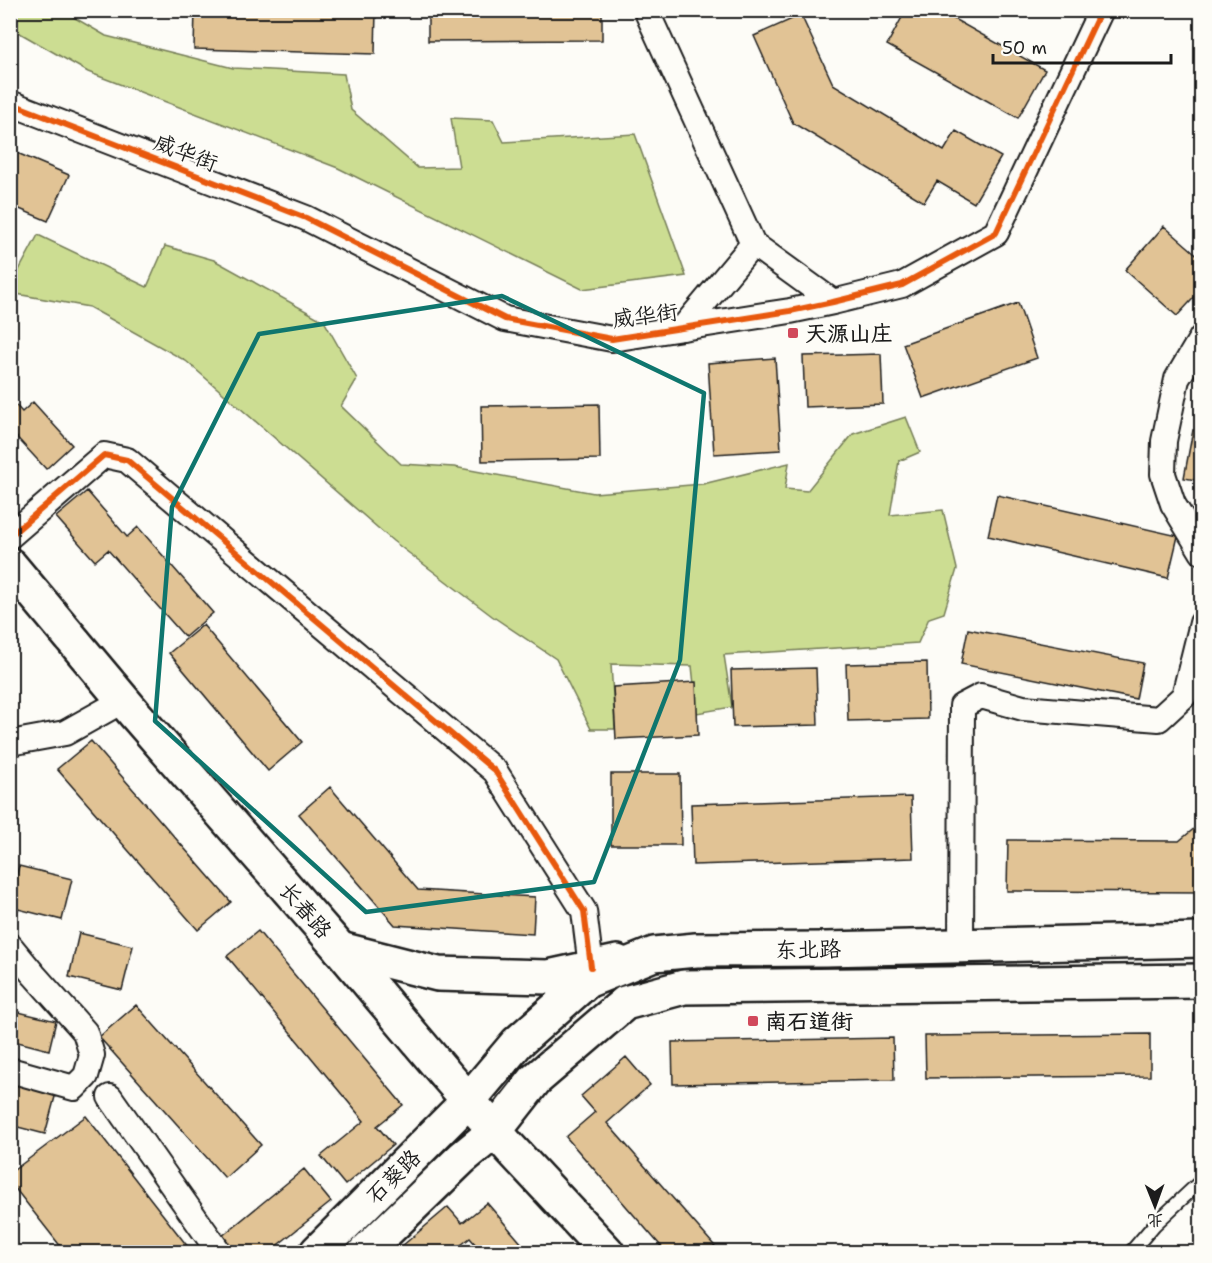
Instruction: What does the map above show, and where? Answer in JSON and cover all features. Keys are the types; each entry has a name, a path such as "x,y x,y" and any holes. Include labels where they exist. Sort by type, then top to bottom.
{"main road":[{"name":"长春路","path":"10,564 447,1076 607,1252"},
{"name":"东北路","path":"469,1100 517,1043 587,981 654,954 696,950 1202,940"},
{"path":"340,949 438,974 548,977 654,954"},
{"name":"东北路","path":"495,1131 535,1080 625,1003 684,987 1202,981"},
{"name":"石葵路","path":"316,1252 469,1100"},
{"name":"石葵路","path":"365,1252 462,1158 495,1131"}],"street":[{"path":"645,10 753,244 833,303"},
{"name":"威华街","path":"10,103 306,218 505,318 612,339 833,303 902,285 996,233 1101,10"},
{"path":"684,328 753,244"},
{"path":"1202,337 1177,379 1164,441 1163,474 1173,504 1202,552"},
{"path":"10,537 104,455 127,460 495,771 584,910 591,968"},
{"path":"962,946 962,706 981,696 1023,708 1159,719 1184,696 1202,623"},
{"path":"10,743 65,733 124,700"},
{"path":"10,946 85,1032 92,1055 86,1076 74,1088 10,1070"},
{"path":"110,1097 219,1252"}],"lane":[{"path":"1131,1252 1154,1225 1202,1180"}],"highlighted area":[{"path":"502,296 704,393 680,660 594,882 366,912 155,721 172,507 259,334"}],"green space":[{"path":"11,10 63,11 106,36 233,68 344,74 351,110 418,168 459,167 451,118 493,120 504,142 635,134 686,276 582,289 338,168 88,72 11,28"},
{"path":"38,235 147,287 165,246 214,260 324,321 357,379 341,406 401,464 454,467 594,493 703,484 789,463 785,489 807,491 853,434 906,417 920,452 899,461 890,515 943,510 957,569 944,613 929,618 918,643 724,655 732,707 697,713 692,666 611,664 615,729 591,729 556,659 492,616 393,541 186,361 89,307 11,293 11,285"}],"building":[{"path":"195,10 376,10 375,54 194,49"},
{"path":"428,10 602,10 602,40 428,41"},
{"path":"906,10 938,10 1045,70 1018,118 887,45"},
{"path":"801,15 833,84 944,151 956,131 1001,157 974,203 937,181 924,202 793,123 754,36"},
{"path":"10,150 69,175 48,221 10,205"},
{"path":"1164,226 1202,259 1202,289 1177,316 1125,270"},
{"path":"1018,303 1037,358 923,398 903,344"},
{"path":"881,354 883,404 805,407 803,356"},
{"path":"775,358 781,450 714,454 708,363"},
{"path":"10,399 22,412 33,402 72,445 46,469 10,430"},
{"path":"599,404 600,459 482,461 481,406"},
{"path":"1193,430 1202,432 1202,481 1184,478"},
{"path":"87,491 127,537 138,527 213,613 185,637 108,550 95,561 56,517"},
{"path":"997,495 1178,536 1168,578 988,536"},
{"path":"203,625 302,742 268,771 169,653"},
{"path":"968,629 1143,663 1136,699 961,664"},
{"path":"927,662 928,719 848,721 846,664"},
{"path":"816,668 818,725 733,727 731,670"},
{"path":"696,682 698,735 616,739 613,687"},
{"path":"91,741 231,902 198,930 57,769"},
{"path":"611,774 680,774 681,845 611,845"},
{"path":"330,787 418,890 535,897 533,934 395,925 299,814"},
{"path":"911,797 913,858 693,865 691,804"},
{"path":"1202,822 1202,892 1007,891 1008,840 1179,841"},
{"path":"19,866 72,879 62,920 10,907"},
{"path":"258,931 403,1105 377,1126 393,1145 345,1185 321,1156 364,1121 227,956"},
{"path":"79,933 133,946 122,990 69,977"},
{"path":"136,1005 261,1145 225,1178 99,1037"},
{"path":"10,1010 56,1021 49,1050 10,1040"},
{"path":"1150,1034 1150,1076 926,1078 925,1036"},
{"path":"893,1038 894,1080 673,1084 672,1042"},
{"path":"626,1057 650,1085 607,1123 720,1252 666,1252 566,1137 595,1112 581,1096"},
{"path":"10,1081 56,1093 45,1134 10,1125"},
{"path":"86,1116 192,1252 65,1252 10,1182 10,1173"},
{"path":"304,1169 331,1202 269,1252 226,1252 216,1241"},
{"path":"487,1203 529,1252 482,1252 470,1238 452,1252 407,1252 402,1246 448,1207 462,1223"}],"cycle path":[{"path":"10,103 306,218 505,319 612,339 790,311 902,285 996,233 1101,10"},
{"path":"10,536 104,455 127,460 495,771 584,911 591,967"}],"place":[{"name":"天源山庄","path":"793,333"},
{"name":"南石道街","path":"753,1021"}]}
